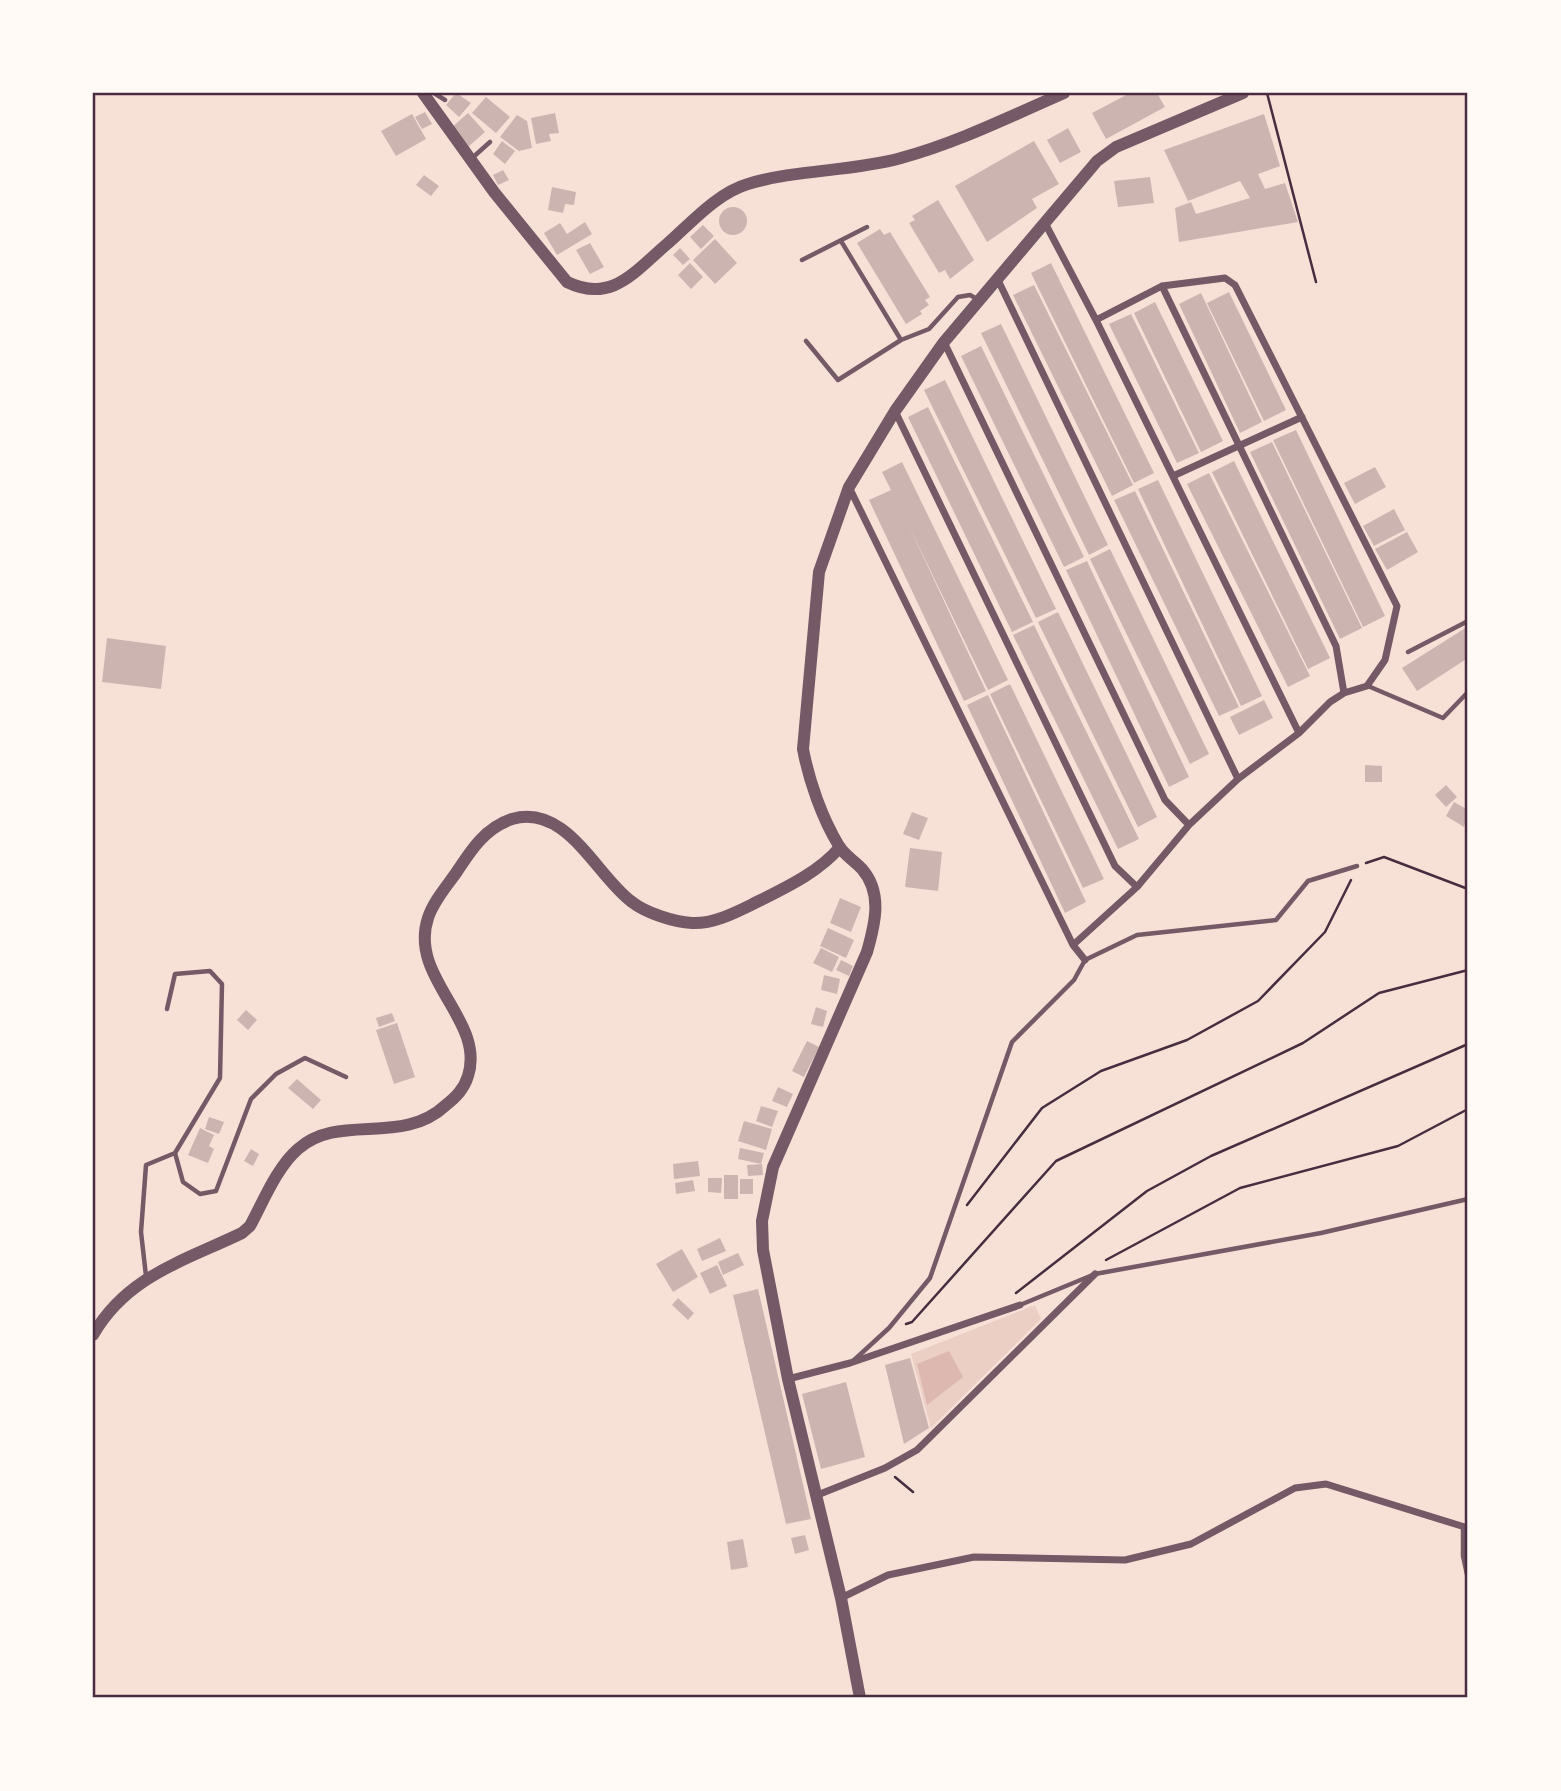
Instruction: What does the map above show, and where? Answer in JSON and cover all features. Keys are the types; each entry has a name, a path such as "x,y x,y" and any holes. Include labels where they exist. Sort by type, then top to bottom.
{"street":[{"path":"423,93 470,159 567,282 583,290 598,290 626,279 720,198 747,184 897,159 937,148 1064,93"},
{"path":"860,1698 841,1598 788,1379 763,1250 762,1221 773,1167 867,952 875,922 875,894 864,871 840,847 808,774 803,749 819,572 849,487 895,411 978,299 1106,153 1243,93"},
{"path":"1045,222 1299,733"},
{"path":"997,277 1238,779"},
{"path":"1073,945 1137,887 1189,825 1238,779 1299,733 1344,693 1367,686 1385,660 1397,606 1236,285 1225,278 1162,286 1096,320"},
{"path":"1162,286 1336,646 1344,693"},
{"path":"944,342 1165,800 1189,825"},
{"path":"895,411 1115,866 1137,887"},
{"path":"1173,476 1302,417"},
{"path":"849,487 1073,945 1086,960"},
{"path":"93,1335 107,1310 147,1277 242,1233 250,1226 297,1150 315,1138 345,1129 399,1129 442,1109 460,1092 471,1061 467,1039 432,974 425,929 438,900 469,853 491,829 524,817 550,823 592,856 632,902 671,919 693,923 728,916 787,887 831,859 840,847"},
{"path":"815,1496 885,1468 917,1450 1095,1274"},
{"path":"788,1379 850,1363 1020,1305"},
{"path":"841,1598 888,1575 974,1557 1125,1560 1191,1544 1295,1488 1326,1484 1466,1528"}],"lane":[{"path":"434,93 445,100"},
{"path":"470,159 490,142"},
{"path":"803,260 867,227"},
{"path":"841,241 901,340"},
{"path":"806,341 838,380 901,340 929,329 958,297 970,295 978,299"},
{"path":"1408,652 1468,621"},
{"path":"1367,686 1443,718 1468,692"},
{"path":"850,1363 889,1328 930,1278 1012,1042 1074,980 1086,960 1137,935 1276,920 1308,881 1357,866"},
{"path":"147,1277 141,1232 146,1165 175,1153 220,1078 222,984 210,971 175,974 167,1009"},
{"path":"175,1153 183,1182 200,1194 216,1191 251,1099 276,1074 305,1058 346,1077"},
{"path":"1020,1305 1095,1274 1321,1233 1468,1199"},
{"path":"1466,1528 1463,1556 1468,1579"}],"path":[{"path":"1267,93 1316,282"},
{"path":"962,1211 1042,1108 1101,1071 1187,1040 1258,1001 1325,932 1357,866 1384,857 1468,888"},
{"path":"889,1328 912,1322 1056,1161 1303,1043 1379,993 1468,970"},
{"path":"1009,1299 1147,1191 1211,1156 1468,1044"},
{"path":"1101,1263 1240,1188 1398,1146 1468,1109"},
{"path":"885,1468 913,1492"}],"shaded area":[{"path":"1035,1305 1041,1319 931,1428 911,1354"},
{"path":"949,1351 963,1377 927,1405 917,1364"}],"building":[{"path":"456,93 471,103 459,117 446,105"},
{"path":"1130,93 1157,93 1165,107 1106,139 1092,113"},
{"path":"486,97 510,117 496,133 472,113"},
{"path":"425,112 432,124 422,129 415,117"},
{"path":"468,113 485,132 468,147 451,128"},
{"path":"555,113 559,133 549,134 551,141 536,144 531,118"},
{"path":"412,114 426,139 396,156 381,131"},
{"path":"1264,114 1280,166 1258,174 1265,189 1285,183 1298,222 1179,242 1175,208 1191,202 1196,214 1250,198 1240,181 1188,201 1164,150"},
{"path":"517,115 527,121 532,148 519,151 500,137"},
{"path":"1068,128 1081,152 1060,163 1047,140"},
{"path":"502,141 515,151 505,164 493,154"},
{"path":"1034,141 1059,184 1032,199 1037,208 987,242 955,186"},
{"path":"503,170 509,180 498,185 493,175"},
{"path":"424,175 439,186 431,196 416,185"},
{"path":"1150,177 1154,203 1118,207 1114,181"},
{"path":"552,187 576,192 574,205 565,204 563,213 548,210"},
{"path":"938,200 974,260 950,279 945,270 939,273 909,223 915,220 912,216"},
{"path":"733,207 743,211 747,221 743,231 733,235 723,231 719,221 723,211"},
{"path":"585,222 592,234 557,255 544,233 560,223 567,234"},
{"path":"703,225 714,236 701,249 690,237"},
{"path":"880,229 884,235 890,232 930,297 925,300 929,305 920,311 922,314 906,324 857,243"},
{"path":"715,239 737,263 715,284 693,260"},
{"path":"590,243 604,267 590,274 576,250"},
{"path":"680,248 690,259 683,265 673,255"},
{"path":"690,263 703,277 691,289 678,275"},
{"path":"1051,263 1154,473 1134,483 1031,273"},
{"path":"1034,285 1133,485 1112,496 1013,295"},
{"path":"1229,292 1286,410 1264,421 1207,303"},
{"path":"1201,293 1262,422 1240,433 1179,304"},
{"path":"1155,302 1223,441 1201,452 1134,313"},
{"path":"1131,314 1199,453 1177,463 1109,324"},
{"path":"1001,324 1108,545 1089,555 981,333"},
{"path":"981,346 1084,557 1064,567 961,356"},
{"path":"945,380 1056,609 1036,618 924,390"},
{"path":"928,407 1033,622 1012,632 908,417"},
{"path":"1296,430 1385,616 1363,627 1273,440"},
{"path":"1272,442 1362,628 1340,639 1250,452"},
{"path":"1234,461 1330,658 1308,669 1212,472"},
{"path":"902,462 1008,680 988,690 908,524 986,691 964,701 869,500 891,490 882,472"},
{"path":"1375,467 1386,487 1355,504 1344,483"},
{"path":"1209,473 1310,676 1288,687 1187,484"},
{"path":"1158,480 1262,696 1241,706 1138,489"},
{"path":"1135,491 1239,707 1219,716 1114,500"},
{"path":"1394,509 1405,530 1374,546 1363,526"},
{"path":"1407,532 1418,552 1387,570 1375,549"},
{"path":"1110,549 1209,754 1190,764 1090,559"},
{"path":"1087,561 1189,777 1169,787 1066,570"},
{"path":"1058,612 1157,817 1138,827 1038,622"},
{"path":"1034,625 1139,839 1118,849 1013,635"},
{"path":"1467,627 1468,658 1417,691 1402,668"},
{"path":"107,638 166,646 161,689 102,682"},
{"path":"1010,684 1104,879 1083,888 990,694"},
{"path":"988,695 1086,902 1065,913 967,705"},
{"path":"1264,700 1273,718 1239,735 1230,717"},
{"path":"1365,765 1382,766 1382,782 1365,782"},
{"path":"1446,785 1457,797 1446,807 1435,795"},
{"path":"1454,802 1468,810 1464,827 1446,816"},
{"path":"912,812 928,818 919,840 903,834"},
{"path":"910,848 942,852 938,891 905,887"},
{"path":"840,898 861,907 851,932 830,923"},
{"path":"828,928 854,940 846,958 820,946"},
{"path":"821,948 839,957 832,972 813,963"},
{"path":"841,960 853,966 849,976 836,970"},
{"path":"824,975 840,979 837,994 821,990"},
{"path":"816,1007 827,1011 823,1027 811,1024"},
{"path":"246,1010 257,1020 248,1030 237,1020"},
{"path":"392,1013 395,1021 379,1027 376,1018"},
{"path":"397,1023 415,1077 394,1084 376,1030"},
{"path":"807,1041 819,1047 804,1077 792,1071"},
{"path":"297,1079 321,1100 313,1109 288,1088"},
{"path":"778,1087 793,1094 787,1107 772,1101"},
{"path":"761,1106 778,1111 772,1127 756,1121"},
{"path":"209,1117 224,1122 219,1134 205,1129"},
{"path":"744,1121 772,1129 766,1150 738,1141"},
{"path":"200,1128 214,1135 209,1146 214,1149 208,1163 188,1155"},
{"path":"740,1148 764,1153 761,1164 738,1159"},
{"path":"251,1149 259,1154 253,1166 244,1161"},
{"path":"698,1161 700,1176 674,1179 673,1164"},
{"path":"762,1164 763,1175 748,1176 747,1165"},
{"path":"724,1175 738,1175 738,1199 724,1199"},
{"path":"708,1178 722,1178 721,1193 708,1192"},
{"path":"740,1179 753,1179 753,1194 740,1194"},
{"path":"693,1180 695,1191 676,1194 675,1183"},
{"path":"720,1238 726,1251 702,1261 697,1249"},
{"path":"682,1249 698,1277 673,1292 656,1264"},
{"path":"738,1253 744,1265 723,1275 718,1262"},
{"path":"717,1265 727,1286 710,1294 700,1273"},
{"path":"758,1289 811,1519 786,1524 733,1295"},
{"path":"678,1298 694,1313 688,1320 672,1305"},
{"path":"910,1358 929,1428 904,1444 885,1365"},
{"path":"846,1382 865,1457 821,1469 802,1394"},
{"path":"805,1535 809,1550 795,1554 791,1538"},
{"path":"743,1539 748,1567 731,1570 727,1542"}]}
